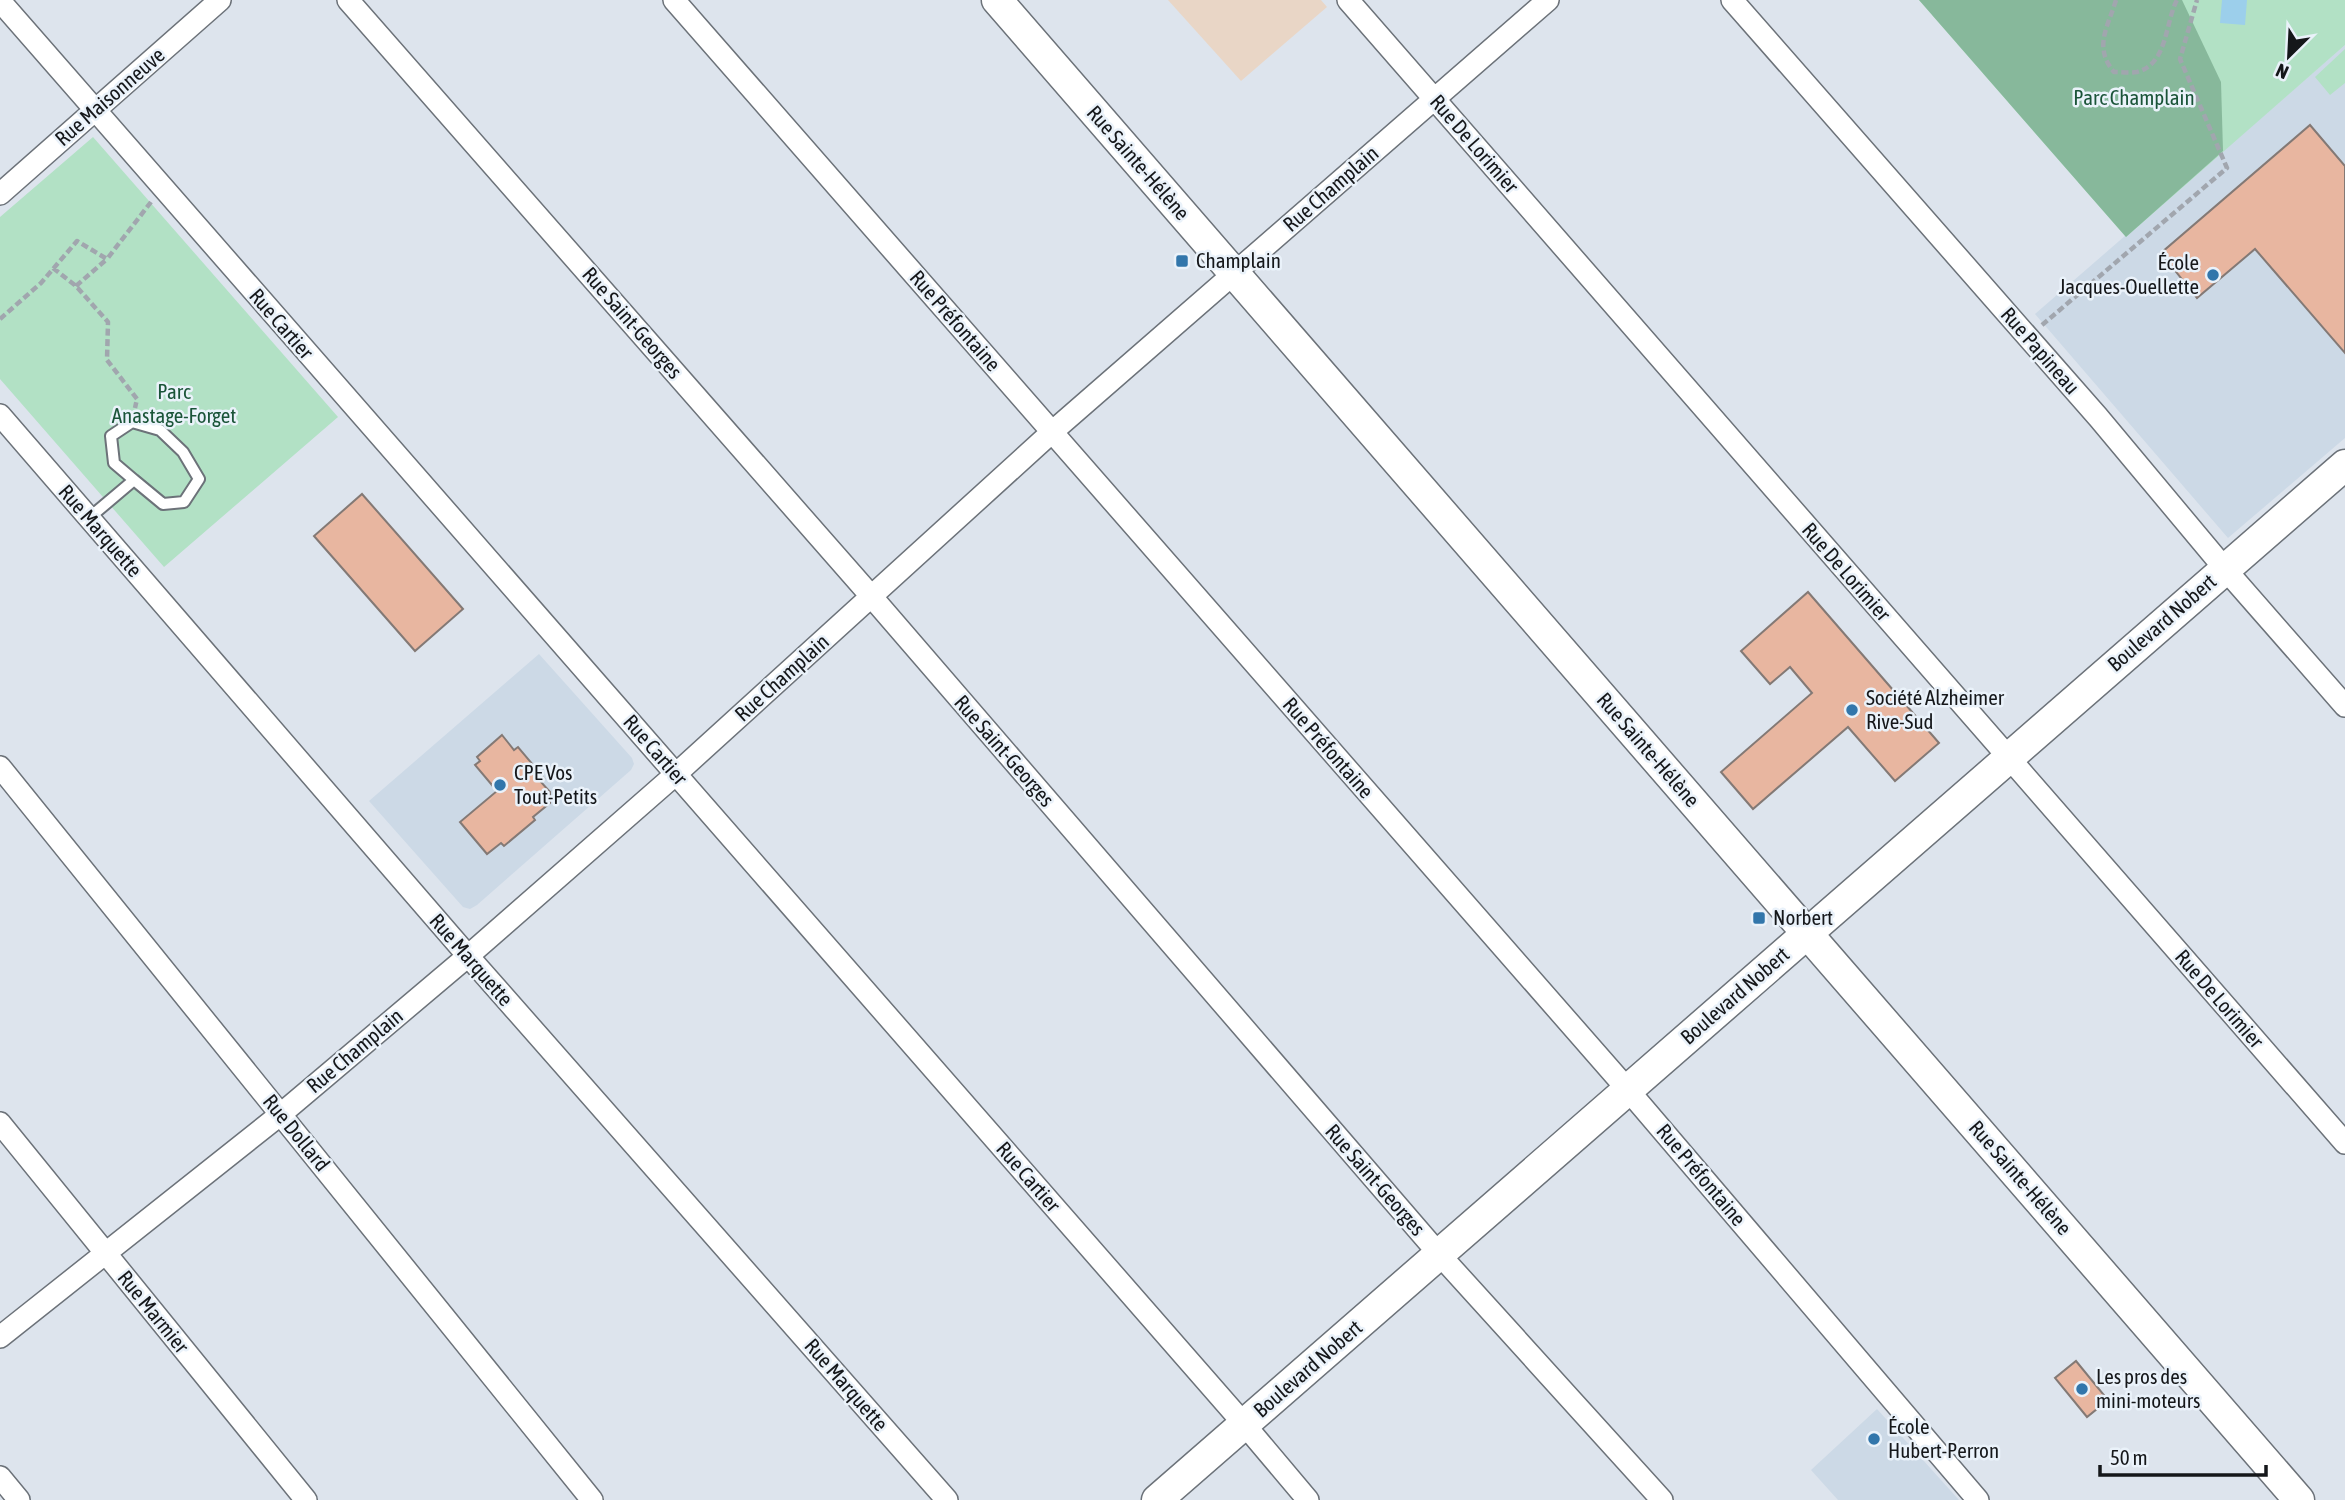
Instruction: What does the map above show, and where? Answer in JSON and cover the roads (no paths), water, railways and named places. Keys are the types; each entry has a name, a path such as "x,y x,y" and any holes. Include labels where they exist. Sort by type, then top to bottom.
{"street":[{"name":"Rue Maisonneuve","path":"0,194 220,0"},
{"name":"Rue Saint-Georges","path":"348,0 871,596 1439,1254 1662,1500"},
{"name":"Rue Préfontaine","path":"674,0 1628,1090 1978,1500"},
{"name":"Rue Sainte-Hélène","path":"997,0 2299,1500"},
{"name":"Rue De Lorimier","path":"1348,0 2345,1143"},
{"name":"Rue Champlain","path":"0,1337 281,1114 468,956 676,774 1052,432 1548,0"},
{"name":"Rue Papineau","path":"1732,0 2098,417 2225,569 2345,706"},
{"name":"Rue Cartier","path":"0,1 1308,1500"},
{"name":"Rue Marquette","path":"0,415 468,956 947,1500"},
{"name":"Boulevard Nobert","path":"1157,1500 2345,465"},
{"name":"Rue Dollard","path":"0,767 592,1500"},
{"name":"Rue Marmier","path":"0,1123 306,1500"},
{"path":"0,1477 19,1500"}],"lane":[{"path":"132,422 160,430 183,452 199,479 184,502 163,504 134,480 114,463 111,436 132,422"},
{"path":"89,518 134,480"}],"water":[{"path":"2222,0 2247,0 2245,25 2220,23"}],"place":[{"name":"Champlain","path":"1182,261"},
{"name":"École Jacques-Ouellette","path":"2213,275"},
{"name":"Société Alzheimer Rive-Sud","path":"1852,710"},
{"name":"CPE Vos Tout-Petits","path":"500,785"},
{"name":"Norbert","path":"1759,918"},
{"name":"Les pros des mini-moteurs","path":"2082,1389"},
{"name":"École Hubert-Perron","path":"1874,1439"}],"park label":[{"name":"Parc Champlain","path":"2134,98"},
{"name":"Parc Anastage-Forget","path":"174,404"}]}
